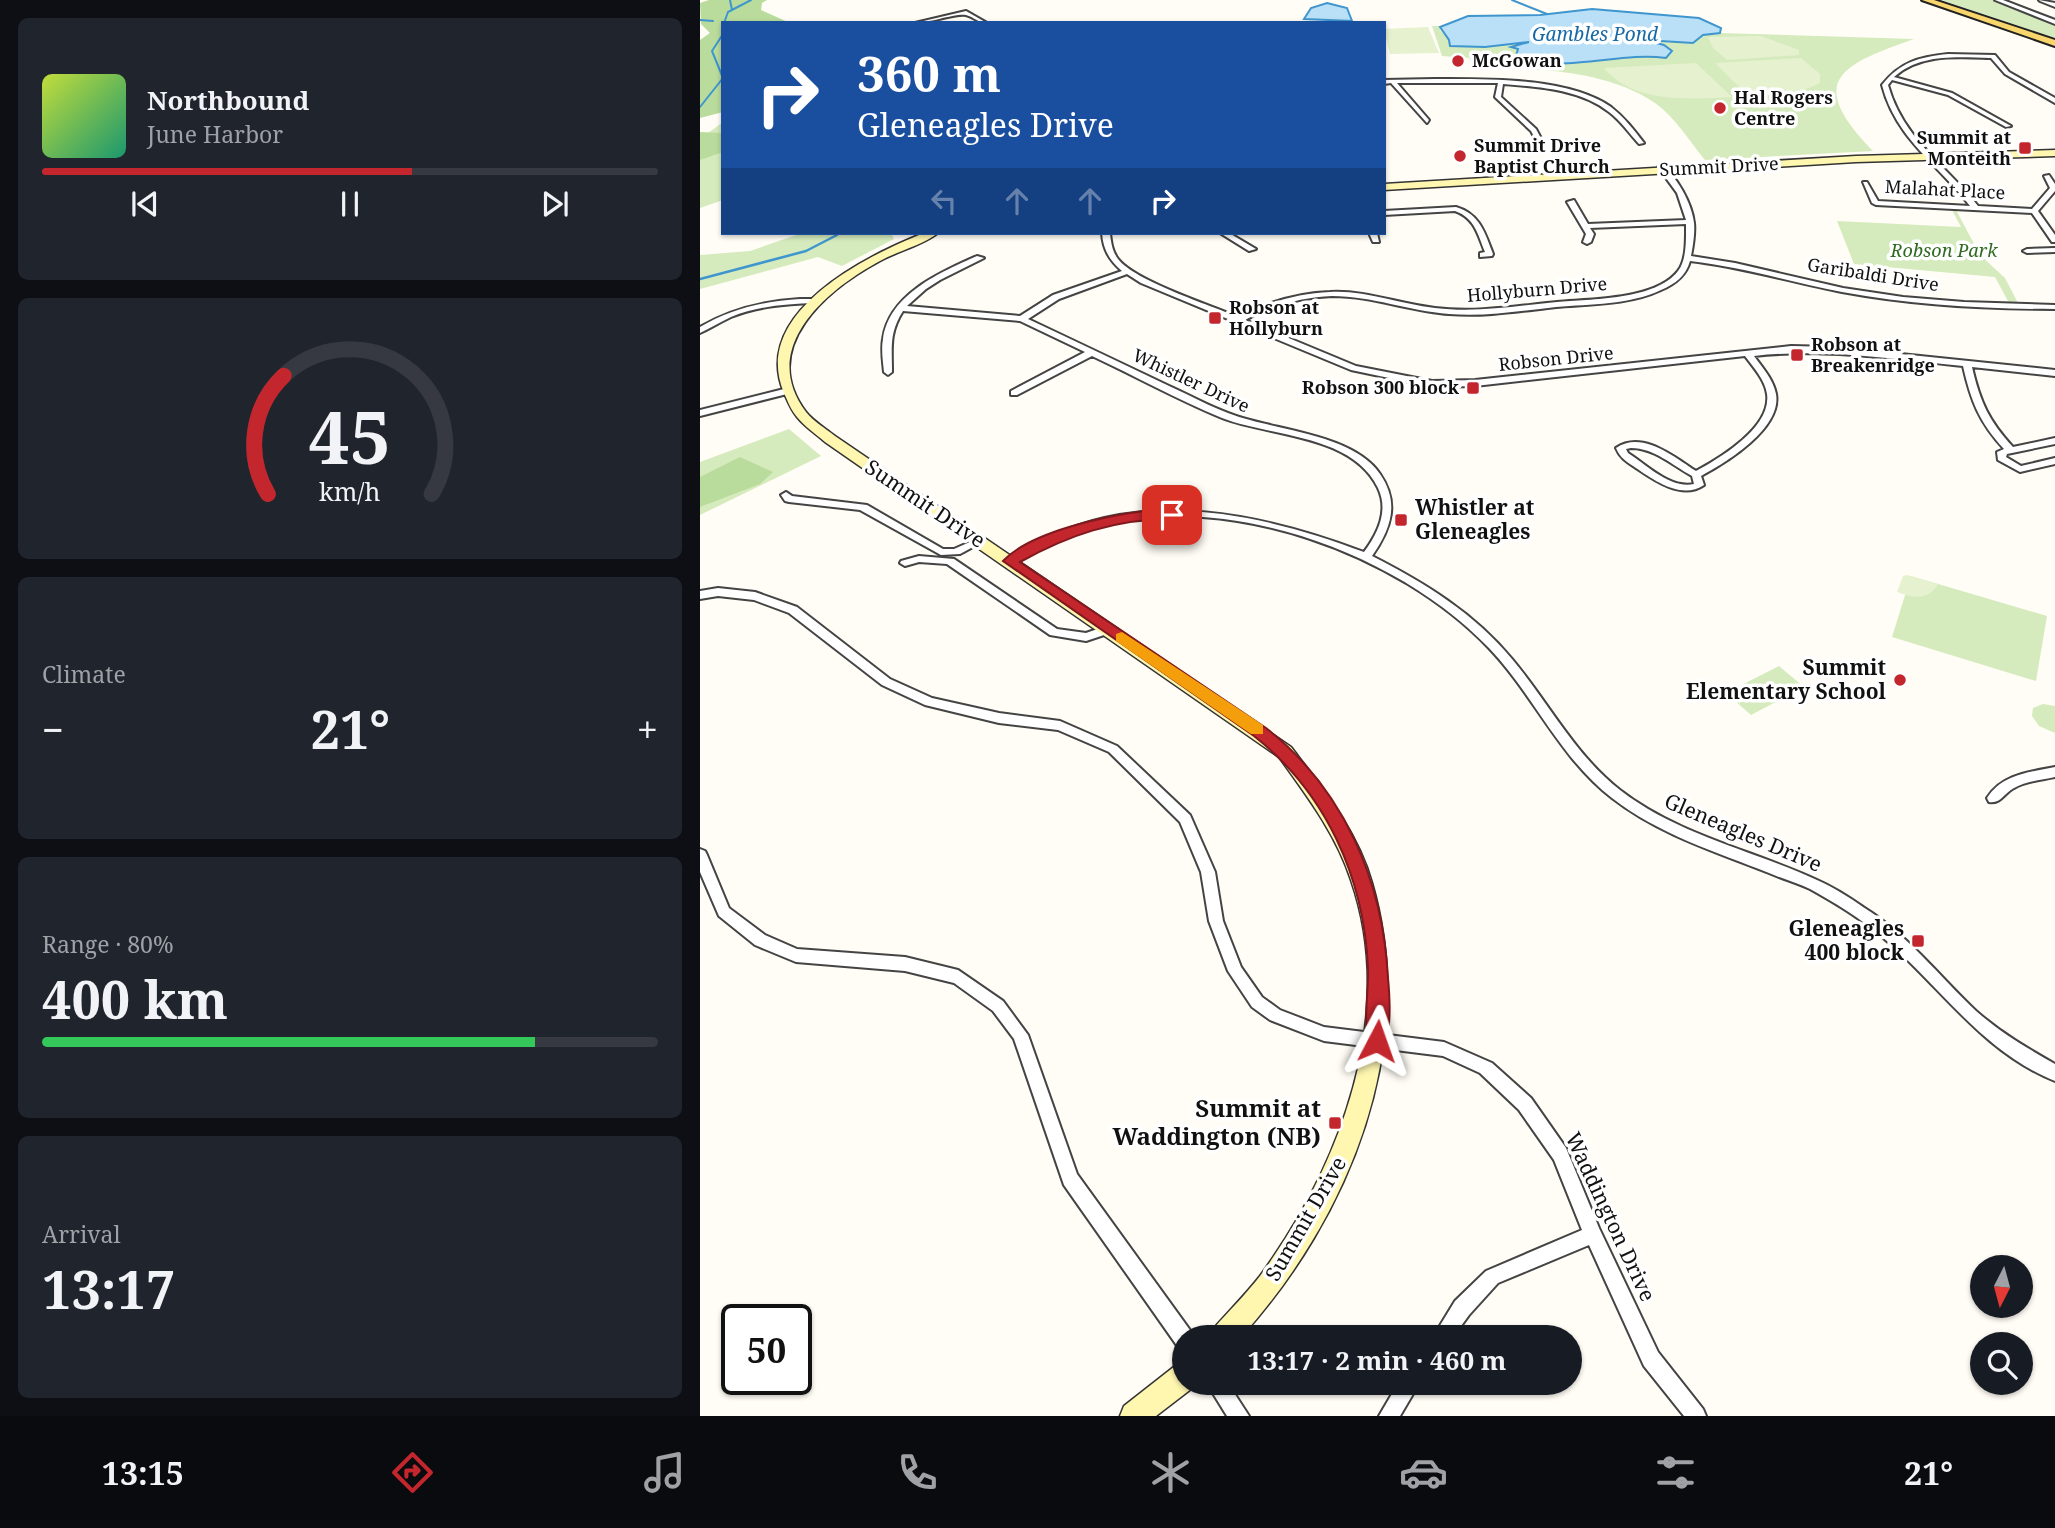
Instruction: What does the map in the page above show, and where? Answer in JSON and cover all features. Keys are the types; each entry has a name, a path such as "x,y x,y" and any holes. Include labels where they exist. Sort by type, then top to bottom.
{"main road":[{"path":"1926,0 2055,41"},
{"path":"1935,0 2055,41"},
{"name":"Summit Drive","path":"1386,185 1663,168 1928,155 2055,152"},
{"path":"788,391 783,373 787,343 815,301 866,264 929,235"},
{"name":"Summit Drive","path":"788,391 799,411 830,439 1285,752 1307,775 1337,821 1362,875 1376,934 1380,998 1377,1041 1348,1146 1313,1214 1268,1285 1233,1325"},
{"path":"1134,1416 1172,1386"}],"street":[{"path":"1998,0 2055,22"},
{"path":"2042,0 2055,5"},
{"path":"927,21 965,13 981,21"},
{"path":"1976,208 1959,184 1902,128 1887,101 1885,85 1890,78 1896,70 1922,60 1993,56 2015,79 2055,101"},
{"path":"1890,78 1950,94 2008,126"},
{"path":"1388,82 1449,80 1554,89 1601,103 1616,113 1641,143"},
{"path":"1388,82 1427,121"},
{"path":"1500,84 1498,97 1534,130 1539,142 1536,149"},
{"path":"1663,168 1687,202 1691,222 1687,258"},
{"path":"2048,176 2054,188 2034,211 2055,240"},
{"name":"Malahat Place","path":"1866,183 1876,203 2034,211"},
{"path":"1572,202 1590,234 1587,242"},
{"path":"1386,213 1457,209 1467,211 1474,216 1489,254 1483,255"},
{"path":"1586,226 1691,222"},
{"path":"1022,319 1056,297 1126,272 1107,250 1107,235"},
{"path":"1228,235 1252,249"},
{"path":"2027,251 2055,250"},
{"path":"888,372 887,339 891,323 902,308 933,281 981,258"},
{"name":"Garibaldi Drive","path":"1687,258 1722,262 1873,294 1955,304 2055,307"},
{"name":"Hollyburn Drive","path":"1238,320 1289,300 1330,294 1371,297 1448,313 1482,313 1609,300 1658,289 1681,272 1687,258"},
{"name":"Robson Drive","path":"1126,272 1354,369 1432,384 1475,383 1791,349 1833,350 1967,366 2055,373"},
{"path":"700,330 739,310 786,300 815,301"},
{"name":"Whistler Drive","path":"902,308 1022,319 1226,416 1341,449 1372,469 1383,486 1389,506 1388,522 1382,536 1367,556"},
{"path":"1014,393 1092,352"},
{"path":"1696,475 1742,444 1758,430 1770,412 1772,398 1768,384 1748,354"},
{"path":"1967,366 1977,408 1986,425 2011,450"},
{"path":"700,413 788,391"},
{"path":"2055,441 2002,452 2001,458 2012,467 2020,469 2055,461"},
{"path":"1629,444 1642,444 1696,475 1699,485 1691,490 1676,487 1624,455 1621,448 1629,444"},
{"path":"786,495 789,499 863,506 942,552 956,552 979,541"},
{"name":"Gleneagles Drive","path":"1010,561 1051,539 1101,521 1144,515 1200,515 1245,520 1317,538 1367,556 1422,586 1469,622 1512,669 1564,744 1584,767 1615,793 1674,829 1821,888 1878,925 2001,1041 2055,1073"},
{"path":"905,563 919,559 950,561 1054,632 1086,638 1109,629"},
{"name":"Waddington Drive","path":"700,595 718,592 755,596 793,610 886,682 929,702 999,718 1060,726 1113,749 1185,819 1208,872 1216,921 1235,971 1257,1002 1275,1015 1324,1034 1444,1049 1486,1068 1525,1104 1560,1154 1592,1234 1651,1359 1696,1416"},
{"path":"1994,799 2000,788 2009,784 2055,772"},
{"path":"700,855 724,912 760,940 796,955 905,964 958,977 998,1006 1020,1035 1070,1179 1174,1325"},
{"path":"1450,1325 1462,1308 1492,1277 1592,1234"},
{"path":"1224,1395 1239,1416"},
{"path":"1389,1416 1403,1395"}],"green space":[{"path":"709,0 767,0 762,3 761,10 786,21 721,21 721,113 700,118 700,40 710,33 701,24 700,3"},
{"path":"1941,0 1995,0 2055,24 2055,38"},
{"path":"1432,26 1442,26 1440,30 1450,40 1450,46 1485,47 1529,42 1511,47 1518,49 1516,56 1553,63 1647,56 1665,58 1669,55 1668,47 1644,40 1693,43 1703,35 1720,33 1914,39 1867,57 1840,78 1836,91 1840,107 1852,127 1873,151 1705,160 1669,115 1635,92 1592,77 1546,70 1477,67 1469,58 1442,56"},
{"path":"1428,27 1439,53 1390,54 1386,29"},
{"path":"1761,36 1799,50 1799,55 1727,60 1713,48 1708,37"},
{"path":"1801,58 1820,74 1820,83 1802,90 1775,94 1747,95 1715,63"},
{"path":"1696,63 1732,97 1681,98 1646,94 1616,80 1604,68"},
{"path":"721,123 721,201 700,208 700,139"},
{"path":"700,132 721,133 721,153 700,160"},
{"name":"Robson Park","path":"1952,210 1956,210 1980,255 2005,278 2018,303 2009,303 1995,277 1854,264 1837,221 1961,227"},
{"path":"796,235 892,235 894,239 842,266 818,257 700,289 700,255 750,251"},
{"path":"789,429 821,456 700,515 700,462"},
{"path":"740,457 773,472 760,484 700,507 700,477"},
{"path":"1903,576 1938,584 1925,596 1908,596 1897,592"},
{"path":"1911,576 2047,616 2036,681 1892,637"},
{"path":"1779,666 1804,687 1751,715 1726,693"},
{"path":"2043,704 2055,706 2055,733 2039,726 2032,716 2033,708"}],"water":[{"path":"1327,3 1347,8 1352,21 1304,19 1311,8"},
{"name":"Gambles Pond","path":"1592,9 1699,18 1721,28 1720,33 1703,35 1693,43 1644,40 1664,45 1672,51 1666,58 1629,57 1553,63 1516,56 1518,49 1511,47 1529,42 1485,47 1450,46 1440,27 1468,16 1540,15"}],"waterway":[{"path":"730,0 732,10"},
{"path":"732,10 751,0"},
{"path":"1512,0 1547,14"},
{"path":"725,21 728,12 732,10"},
{"path":"700,20 713,21"},
{"path":"721,37 712,51 721,73"},
{"path":"700,107 721,81"},
{"path":"700,279 806,251 837,235"}],"slow traffic":[{"path":"1122,637 1257,730"}],"place":[{"name":"McGowan","path":"1458,61"},
{"name":"Hal Rogers Centre","path":"1720,108"},
{"name":"Summit at Monteith","path":"2025,148"},
{"name":"Summit Drive Baptist Church","path":"1460,156"},
{"name":"Robson at Hollyburn","path":"1215,318"},
{"name":"Robson at Breakenridge","path":"1797,355"},
{"name":"Robson 300 block","path":"1473,388"},
{"name":"Whistler at Gleneagles","path":"1401,520"},
{"name":"Summit Elementary School","path":"1900,680"},
{"name":"Gleneagles 400 block","path":"1918,941"},
{"name":"Summit at Waddington (NB)","path":"1335,1123"}],"route":[{"path":"1172,515 1144,515 1101,521 1051,539 1010,561 1260,732 1285,752 1307,775 1337,821 1362,875 1376,934 1380,998 1377,1041"}]}
